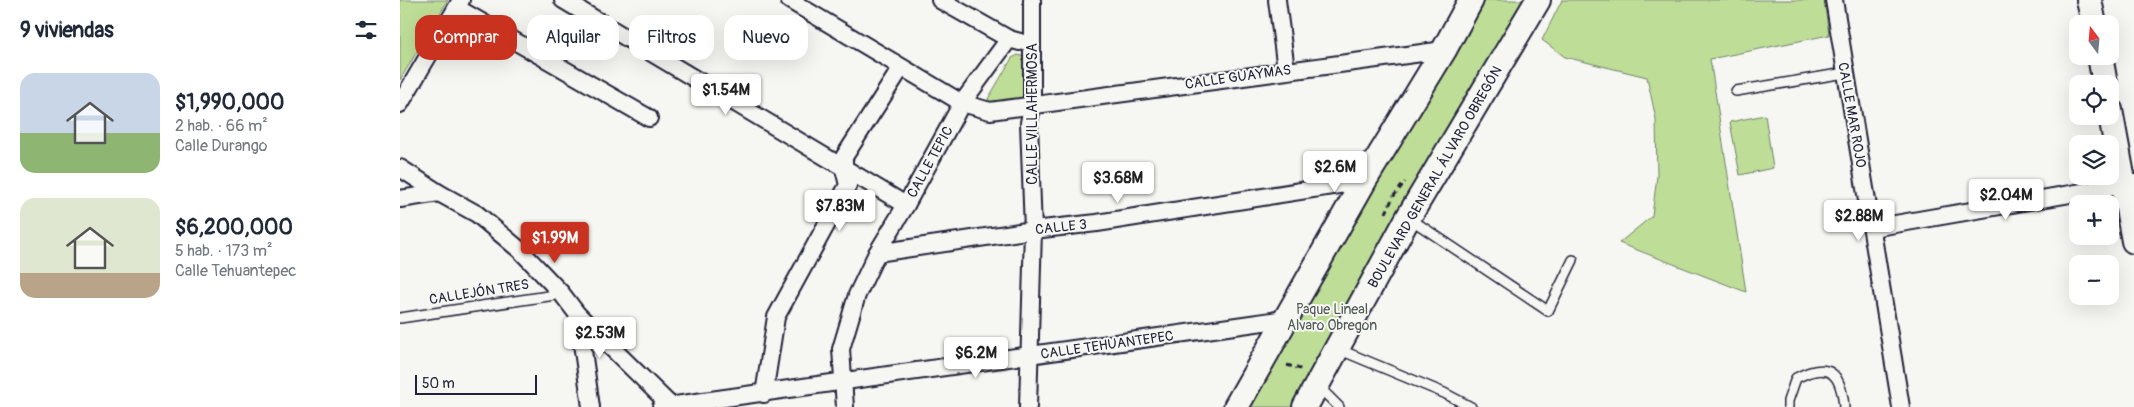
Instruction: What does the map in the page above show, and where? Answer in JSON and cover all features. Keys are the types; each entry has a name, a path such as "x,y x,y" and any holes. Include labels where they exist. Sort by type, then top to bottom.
{"main road":[{"path":"1236,407 1364,181 1444,50 1471,0"},
{"name":"BOULEVARD GENERAL ÁLVARO OBREGÓN","path":"1305,407 1314,379 1338,349 1408,218 1538,0"},
{"path":"2089,0 2092,15"},
{"path":"2114,125 2129,184 2134,241"}],"street":[{"path":"563,0 906,205"},
{"name":"CALLE GUAYMAS","path":"789,0 962,104 990,111 1444,50"},
{"name":"CALLE VILLAHERMOSA","path":"1028,407 1034,230 1029,123 1032,106 1032,0"},
{"path":"1277,0 1286,70"},
{"name":"CALLE MAR ROJO","path":"1834,0 1901,407"},
{"path":"944,1 1009,39 1033,45"},
{"path":"400,104 459,4 649,118"},
{"name":"CALLE TEPIC","path":"845,407 841,350 856,295 877,253 962,104 1009,39"},
{"path":"764,394 776,317 848,185 844,169 844,157 901,68"},
{"path":"400,168 477,214 521,251 562,294 578,315 668,407"},
{"name":"CALLE 3","path":"877,253 1034,230 1097,223 1364,181"},
{"path":"1872,228 2129,184"},
{"path":"400,199 439,193"},
{"path":"578,315 591,407"},
{"name":"CALLE TEHUANTEPEC","path":"668,407 1286,319"}],"lane":[{"path":"1736,91 1845,72"},
{"path":"1408,218 1548,312 1573,260"},
{"name":"CALLEJÓN TRES","path":"400,318 562,294"},
{"path":"1338,349 1451,396 1472,407"},
{"path":"1788,407 1796,378 1810,370 1825,370 1835,375 1842,388 1844,407"},
{"path":"1314,379 1339,407"},
{"path":"1450,407 1451,396"}],"path":[{"path":"1287,365 1314,379"}],"green space":[{"path":"400,0 448,0 439,15 415,15 415,55 400,80"},
{"name":"Paque Lineal Alvaro Obregon","path":"1483,0 1539,0 1315,407 1250,407 1310,297"},
{"path":"1562,0 1824,0 1829,35 1710,59 1746,292 1619,243 1652,216 1657,176 1656,119 1647,77 1565,57 1542,40"},
{"path":"1018,55 1024,57 1026,64 1026,98 993,104 988,99 1012,58"},
{"path":"1765,115 1773,168 1740,175 1730,122"}]}
